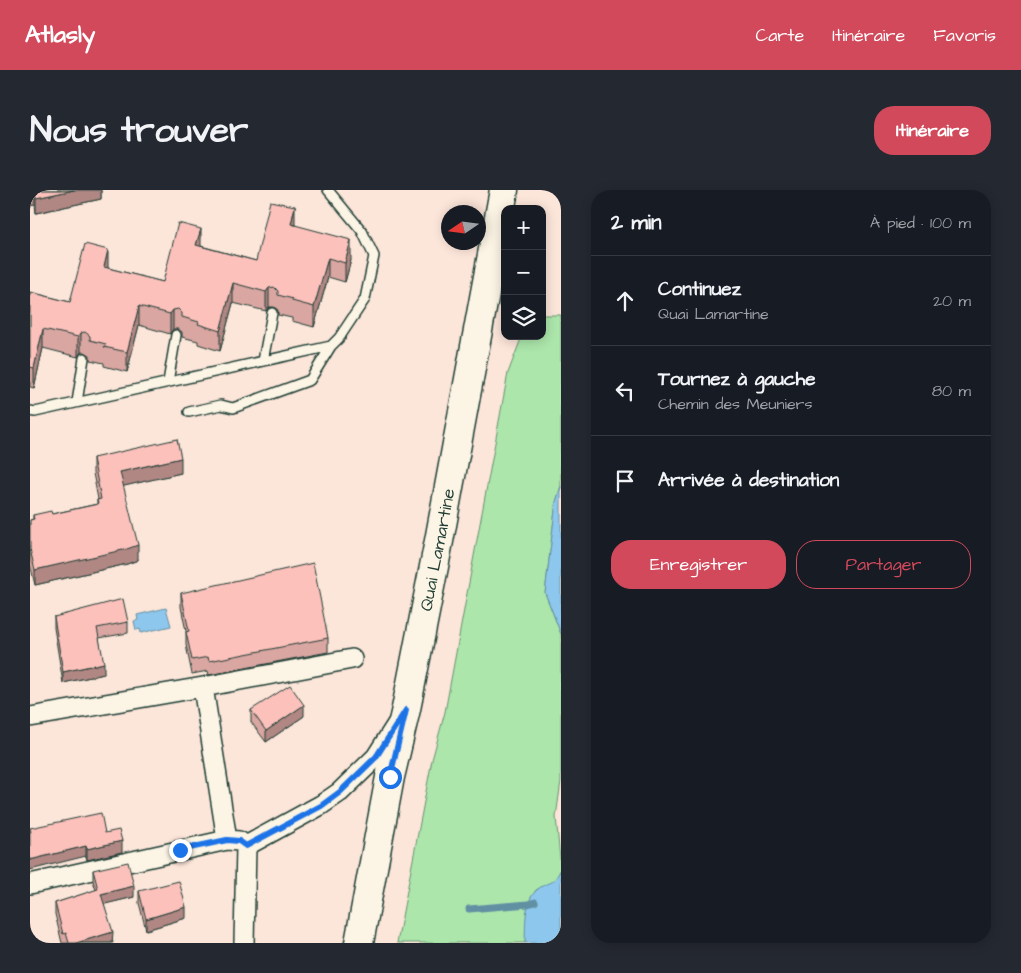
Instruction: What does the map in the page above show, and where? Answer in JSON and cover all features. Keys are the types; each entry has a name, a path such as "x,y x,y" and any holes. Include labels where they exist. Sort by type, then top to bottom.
{"main road":[{"name":"Quai Lamartine","path":"359,943 390,777 406,710 504,190"}],"street":[{"path":"30,717 352,658"},
{"path":"203,686 227,840"},
{"path":"246,846 321,806 340,792 376,757 406,710"},
{"path":"30,884 227,840 239,841 246,846"},
{"path":"244,943 246,846"}],"lane":[{"path":"189,412 222,405 233,408 310,380 331,346 339,338 365,299 374,256 362,231 328,190"},
{"path":"263,361 272,313"},
{"path":"168,382 176,335"},
{"path":"30,411 35,412 331,346"},
{"path":"77,402 84,358"}],"green space":[{"path":"546,315 561,315 561,486 556,502 545,593 561,634 561,781 556,817 561,869 555,881 536,890 528,904 525,943 397,943 432,760 445,712 508,373 520,340 546,340"}],"water":[{"path":"561,486 561,634 545,593 556,502"},
{"path":"166,608 171,626 141,633 140,629 136,630 134,621 138,620 137,615"},
{"path":"561,869 561,943 525,943 526,914 530,900 538,889 553,881"}],"building":[{"path":"35,190 74,190 36,198"},
{"path":"270,201 295,206 291,224 351,240 345,263 328,258 314,307 278,295 278,291 274,287 269,288 266,292 233,283 220,331 182,317 182,313 178,309 173,310 170,314 139,306 127,352 104,347 106,344 90,340 90,336 85,332 81,333 78,337 43,329 34,368 30,367 30,292 70,302 85,244 108,250 104,267 163,282 178,223 201,229 196,245 256,261"},
{"path":"177,439 181,458 120,472 138,545 35,570 30,549 30,520 34,519 33,515 51,511 52,514 98,504 97,500 101,499 93,458"},
{"path":"313,563 328,638 209,661 208,657 192,660 186,632 189,631 181,593"},
{"path":"123,599 128,622 97,628 104,663 63,672 54,617"},
{"path":"290,685 304,705 266,731 251,710"},
{"path":"101,813 105,833 119,830 122,841 87,849 86,846 30,860 30,828"},
{"path":"128,862 134,886 101,894 113,932 76,943 69,943 66,933 63,934 55,903 98,889 93,870"},
{"path":"179,881 186,907 146,919 139,891"}],"waterway":[{"path":"469,909 535,902"}],"route":[{"path":"180,850 227,840 239,841 246,846 321,806 340,792 376,757 406,710 390,777"}]}
